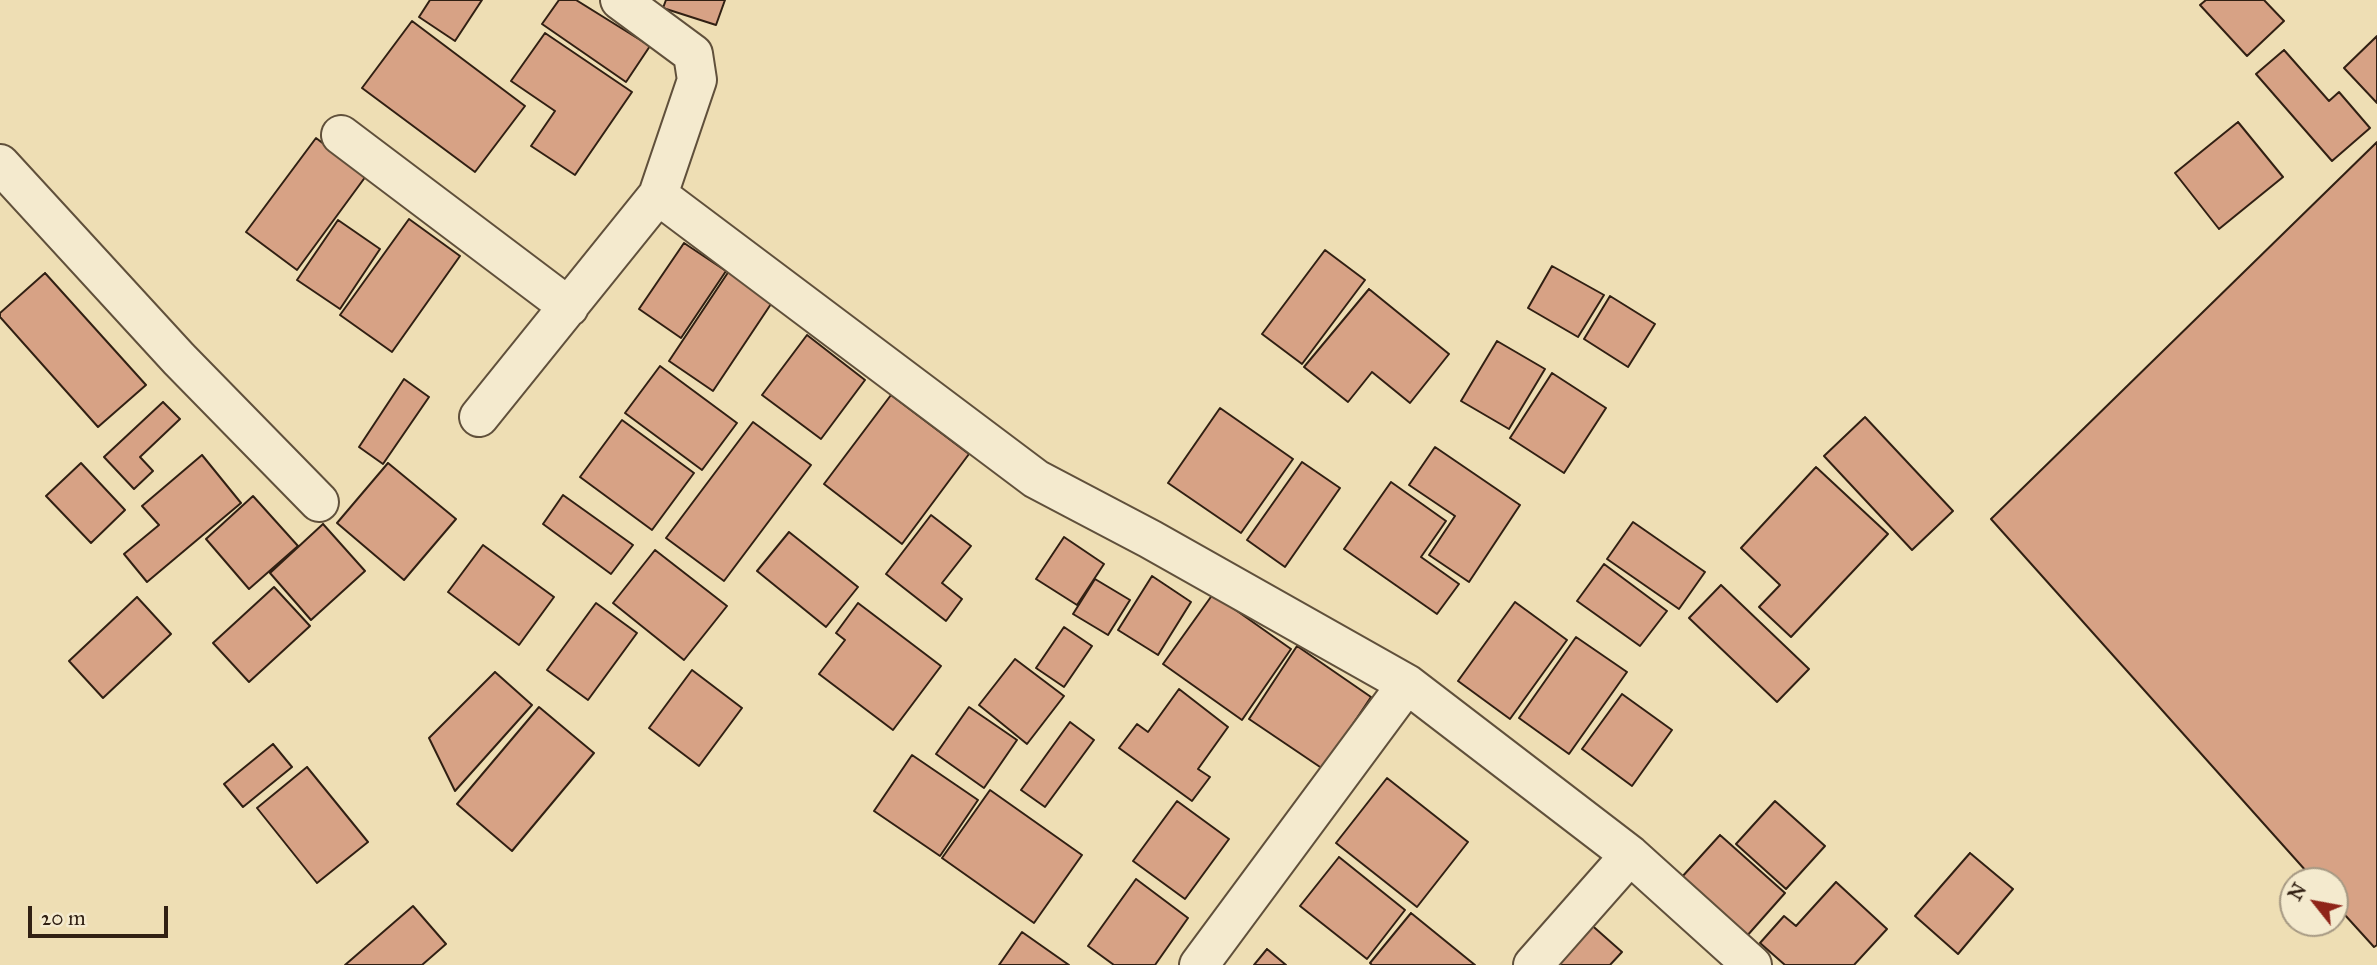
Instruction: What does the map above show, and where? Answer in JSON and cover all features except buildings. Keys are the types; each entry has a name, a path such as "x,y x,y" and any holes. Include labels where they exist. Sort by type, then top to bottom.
{"street":[{"path":"479,417 659,195 697,80 693,54 620,0"},
{"path":"341,135 569,307"},
{"path":"0,164 179,359 319,502"},
{"path":"659,195 1035,479 1150,539 1407,684 1630,855 1752,965"},
{"path":"1199,965 1407,684"},
{"path":"1533,965 1630,855"}]}
